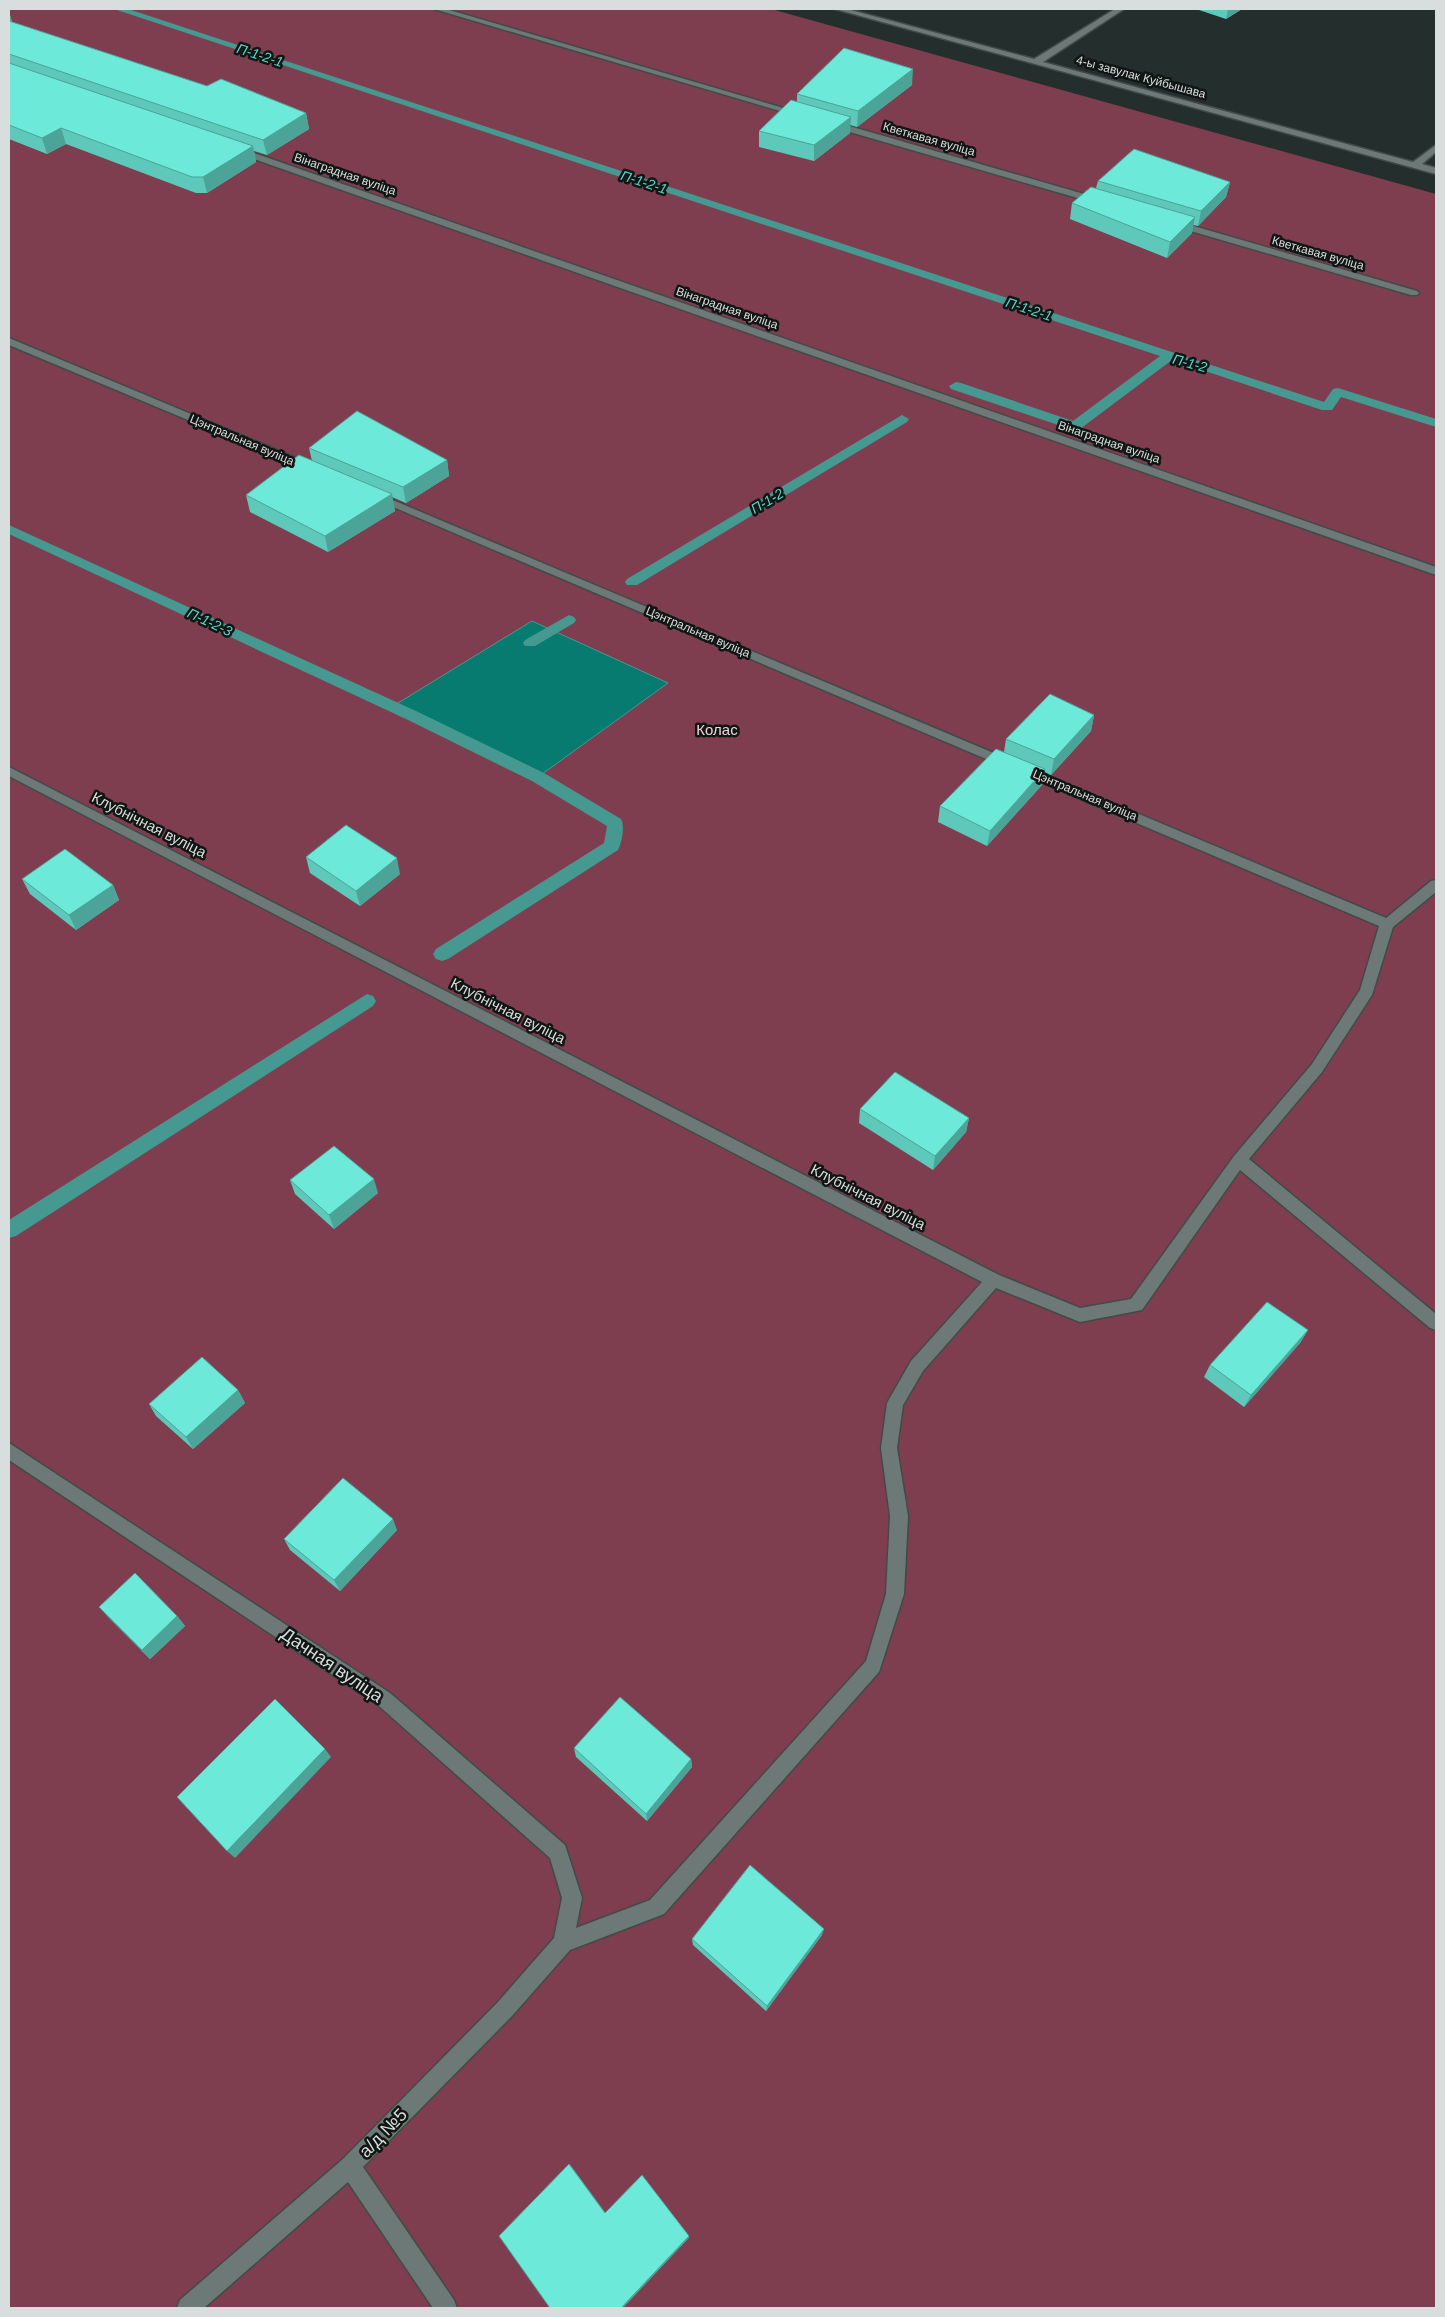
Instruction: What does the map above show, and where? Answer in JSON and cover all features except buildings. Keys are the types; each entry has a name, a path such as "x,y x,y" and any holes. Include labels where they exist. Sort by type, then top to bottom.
{"street":[{"name":"Кветкавая вуліца","path":"438,9 1108,204"},
{"name":"4-ы завулак Куйбышава","path":"839,9 1436,171"},
{"path":"1036,62 1120,9"},
{"name":"Вінаградная вуліца","path":"224,146 1436,572"},
{"path":"1415,166 1436,148"},
{"name":"Кветкавая вуліца","path":"1165,221 1414,293"},
{"name":"Цэнтральная вуліца","path":"9,341 321,473"},
{"name":"Цэнтральная вуліца","path":"367,492 1387,924"},
{"name":"Клубнічная вуліца","path":"9,771 993,1280 1080,1315 1136,1305 1239,1160 1317,1068 1367,991 1387,924"},
{"path":"1387,924 1436,885"},
{"path":"1239,1160 1436,1323"},
{"path":"563,1943 657,1908 873,1666 895,1594 899,1516 889,1448 895,1403 917,1366 993,1280"},
{"name":"Дачная вуліца","path":"9,1451 384,1699 558,1852 572,1898 563,1943"},
{"name":"а/д №5","path":"188,2308 350,2166 505,2009 563,1943"},
{"path":"350,2166 446,2308"}],"green space":[{"name":"Колас","path":"9,9 771,9 1436,194 1436,2308 9,2308"}],"shaded area":[{"path":"532,621 668,683 538,777 393,706"}],"waterway":[{"name":"П-1-2-1","path":"119,9 1170,355"},
{"name":"П-1-2","path":"956,386 1075,426 1170,355"},
{"name":"П-1-2","path":"1170,355 1327,407 1338,392 1436,423"},
{"name":"П-1-2","path":"632,582 902,419"},
{"name":"П-1-2-3","path":"9,529 411,715 538,777 615,823 612,846 442,954"},
{"name":"П-1-2","path":"530,643 569,620"},
{"path":"9,1230 367,1001"}]}
